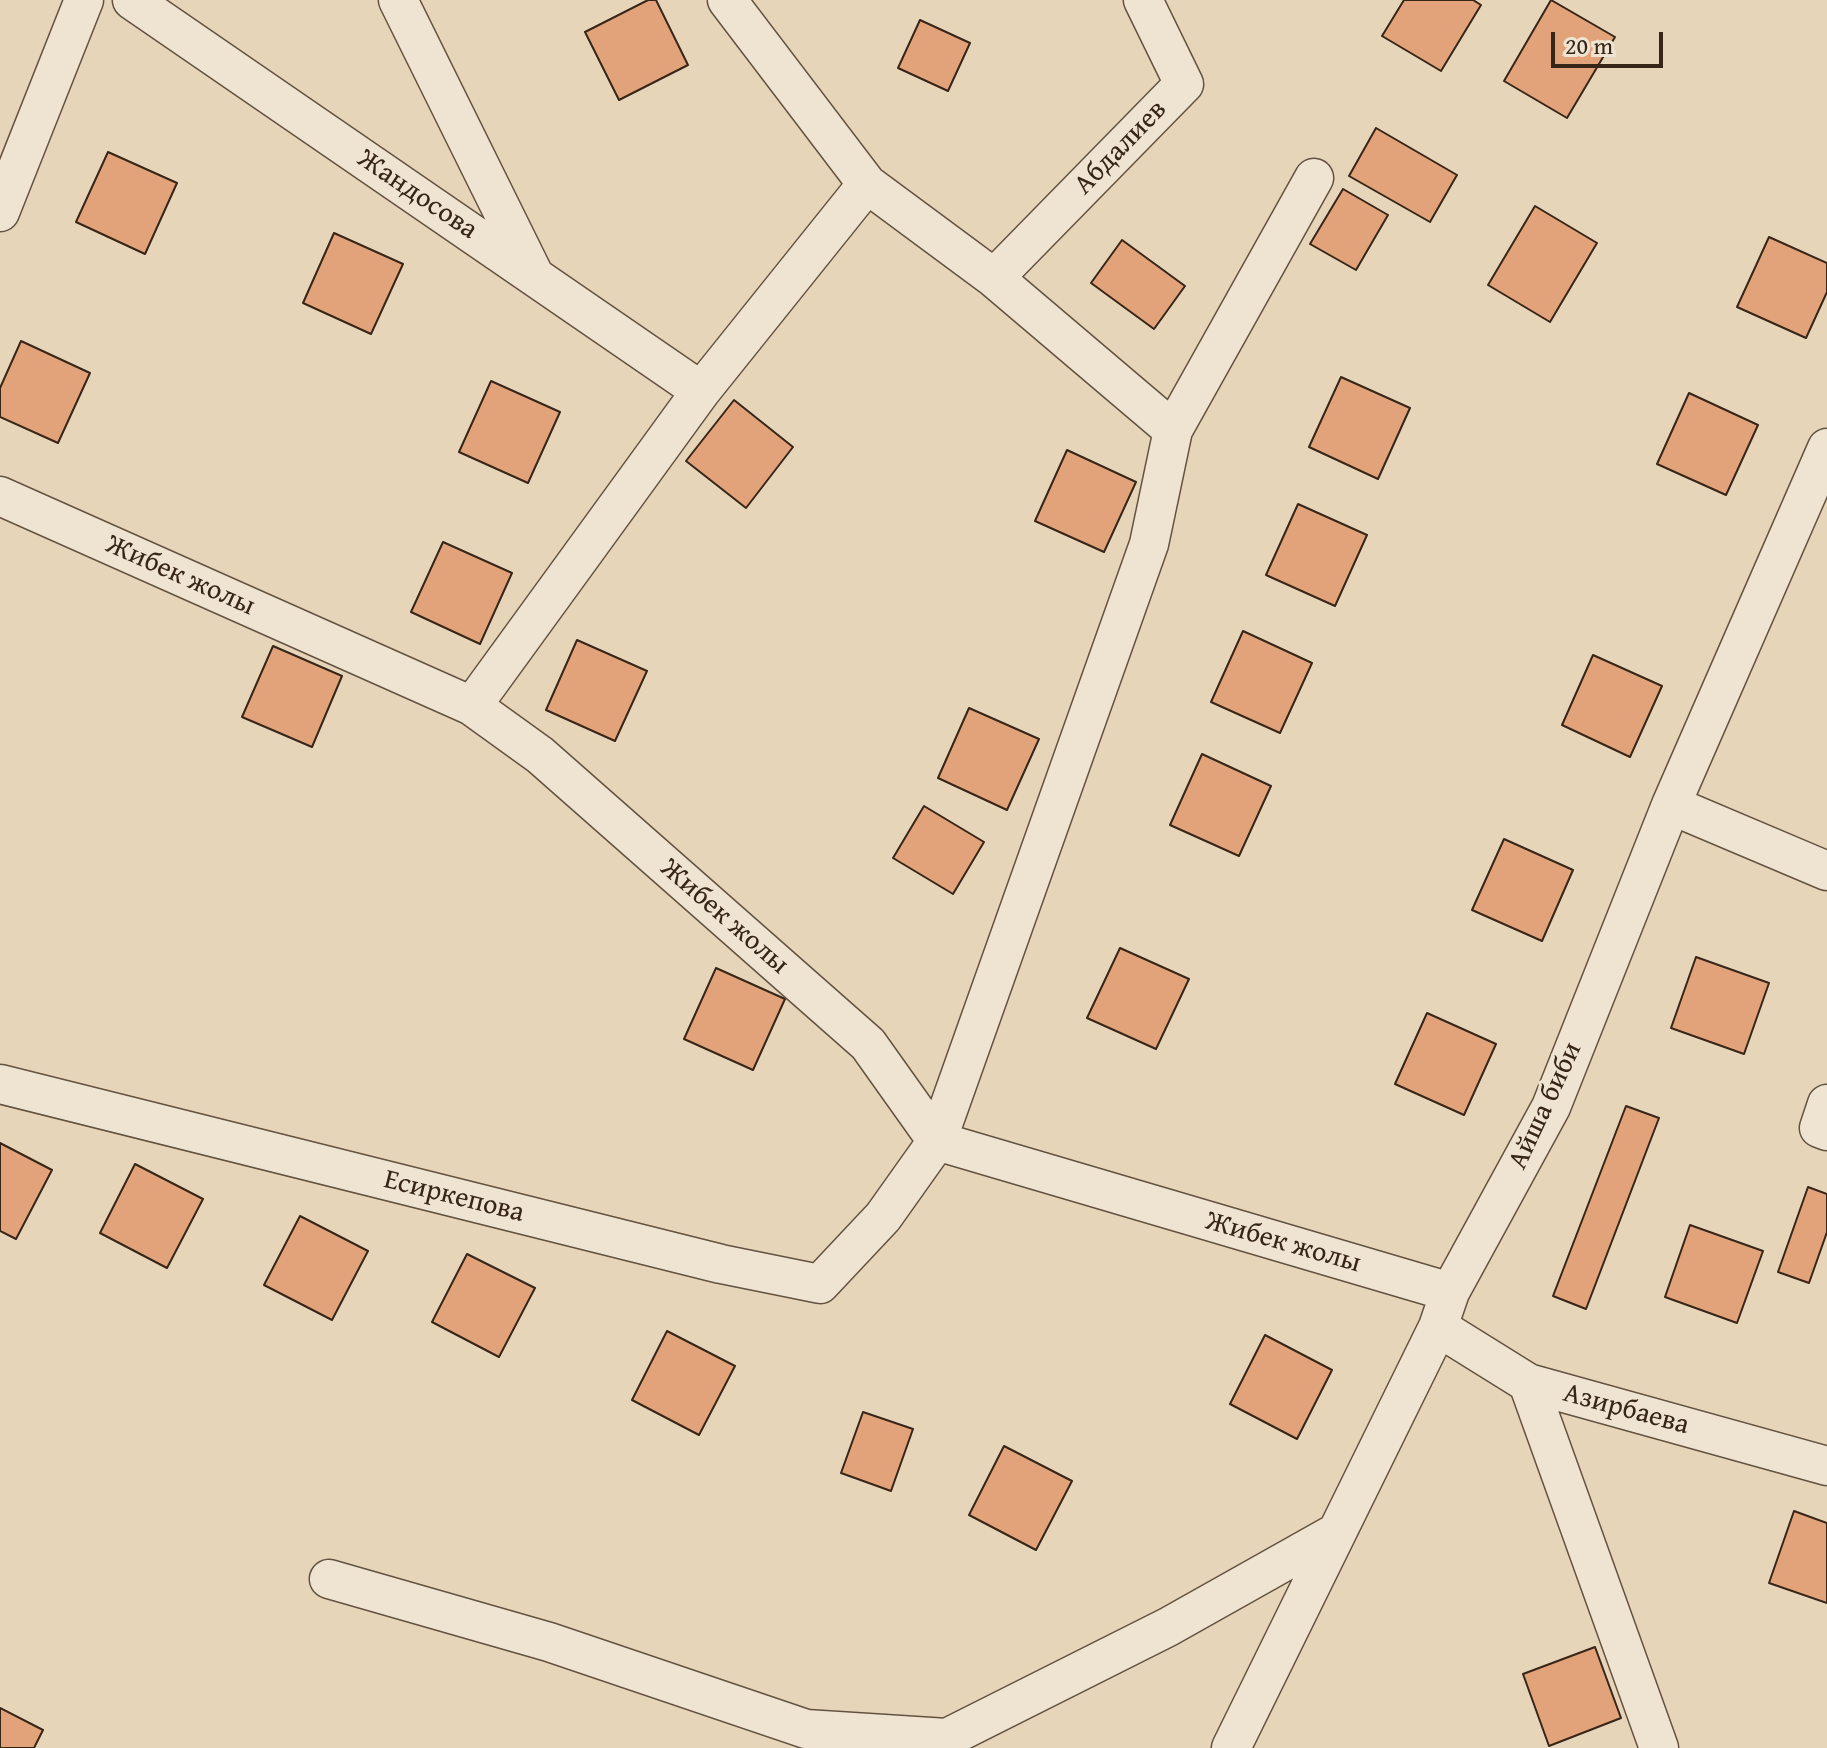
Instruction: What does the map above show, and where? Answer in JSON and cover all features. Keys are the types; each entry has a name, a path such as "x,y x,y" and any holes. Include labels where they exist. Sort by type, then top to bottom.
{"street":[{"path":"0,212 84,0"},
{"name":"Жандосова","path":"132,0 701,391"},
{"path":"398,0 534,276"},
{"path":"727,0 867,184 994,278 1173,430"},
{"name":"Абдалиев","path":"994,278 1184,84 1143,0"},
{"path":"937,1141 1149,544 1173,430 1314,178"},
{"path":"472,706 701,391 867,184"},
{"name":"Айша биби","path":"1231,1748 1444,1309 1551,1107 1671,805 1827,448"},
{"name":"Жибек жолы","path":"0,496 472,706 540,755 868,1044 937,1141 1444,1309"},
{"path":"1671,805 1827,871"},
{"name":"Есиркепова","path":"0,1084 721,1264 820,1284 883,1217 937,1141"},
{"path":"1827,1104 1819,1128 1827,1131"},
{"name":"Азирбаева","path":"1444,1309 1528,1383 1827,1466"},
{"path":"1528,1383 1659,1748"},
{"path":"329,1579 549,1642 806,1729 947,1738 1168,1627 1337,1532"}],"building":[{"path":"648,0 656,0 688,65 619,100 585,32"},
{"path":"1404,0 1473,0 1481,5 1441,71 1382,36"},
{"path":"1551,0 1615,37 1567,118 1504,81"},
{"path":"920,20 970,43 948,91 898,68"},
{"path":"1376,128 1457,175 1430,222 1349,176"},
{"path":"108,152 177,183 145,254 76,222"},
{"path":"1343,189 1388,215 1356,270 1310,244"},
{"path":"1535,206 1597,243 1550,322 1488,285"},
{"path":"334,233 403,264 371,334 303,303"},
{"path":"1769,237 1827,263 1827,292 1806,338 1737,307"},
{"path":"1122,240 1185,286 1154,329 1091,283"},
{"path":"21,341 90,373 58,443 0,417 0,388"},
{"path":"1341,377 1410,408 1378,479 1309,447"},
{"path":"491,381 560,412 528,483 459,452"},
{"path":"1689,393 1758,425 1726,495 1657,464"},
{"path":"734,400 793,447 746,508 686,461"},
{"path":"1067,450 1136,482 1104,552 1035,521"},
{"path":"1298,504 1367,535 1335,606 1266,575"},
{"path":"443,542 512,573 480,644 411,612"},
{"path":"1243,631 1312,663 1280,733 1211,702"},
{"path":"577,640 647,671 615,741 546,710"},
{"path":"273,646 342,676 312,747 242,717"},
{"path":"1593,655 1662,686 1630,757 1562,725"},
{"path":"969,708 1039,739 1007,810 938,778"},
{"path":"1202,754 1271,786 1239,856 1170,825"},
{"path":"924,806 984,842 953,894 893,858"},
{"path":"1504,839 1573,870 1542,941 1472,910"},
{"path":"1120,948 1189,979 1156,1049 1087,1018"},
{"path":"1696,957 1769,983 1744,1054 1671,1028"},
{"path":"716,968 785,999 753,1070 684,1039"},
{"path":"1427,1013 1496,1044 1464,1115 1395,1084"},
{"path":"1626,1106 1659,1118 1586,1309 1553,1296"},
{"path":"0,1143 52,1170 16,1239 0,1231"},
{"path":"135,1164 203,1199 167,1268 100,1233"},
{"path":"1808,1187 1827,1194 1827,1232 1809,1283 1778,1272"},
{"path":"300,1216 368,1251 332,1320 264,1285"},
{"path":"1690,1225 1763,1251 1737,1323 1665,1297"},
{"path":"467,1254 535,1288 499,1357 432,1322"},
{"path":"667,1331 735,1366 699,1435 632,1400"},
{"path":"1265,1335 1332,1370 1297,1439 1230,1404"},
{"path":"863,1412 913,1429 891,1491 841,1473"},
{"path":"1004,1446 1072,1481 1036,1550 969,1515"},
{"path":"1794,1511 1827,1523 1827,1603 1769,1583"},
{"path":"1595,1647 1621,1718 1549,1746 1523,1674"},
{"path":"0,1708 43,1730 34,1748 0,1748"}]}
